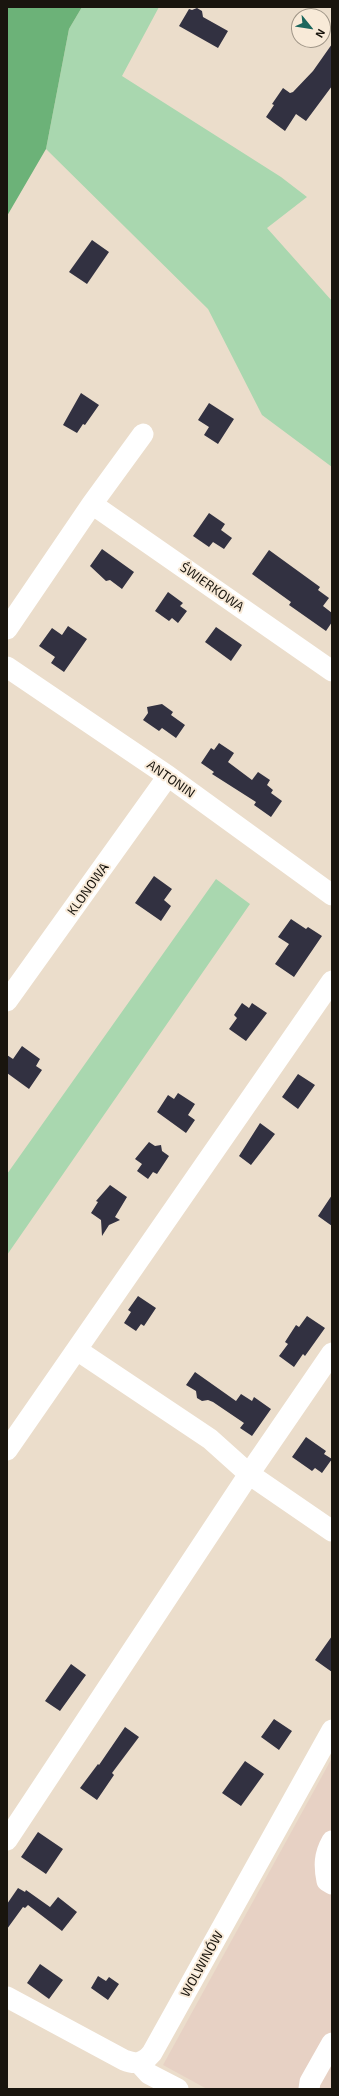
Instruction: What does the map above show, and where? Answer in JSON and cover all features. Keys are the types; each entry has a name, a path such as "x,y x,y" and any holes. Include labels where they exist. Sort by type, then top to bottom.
{"street":[{"path":"7,629 92,504 143,434"},
{"name":"ŚWIERKOWA","path":"92,504 332,672"},
{"name":"ANTONIN","path":"7,667 168,776 332,895"},
{"name":"KLONOWA","path":"7,1001 168,776"},
{"path":"7,1450 332,981"},
{"path":"77,1350 210,1439 250,1474 332,1531"},
{"path":"7,1840 332,1353"},
{"name":"WOLWINÓW","path":"139,2063 147,2060 152,2053 332,1730"},
{"path":"332,1841 327,1850 324,1865 327,1881 332,1884"},
{"path":"7,1996 124,2060 131,2063 139,2063 149,2074 178,2089"},
{"path":"309,2089 310,2082 332,2043"}],"shaded area":[{"path":"332,1758 332,2089 207,2089 163,2065"}],"green space":[{"path":"7,7 82,7 69,29 46,149 7,216"},
{"path":"82,7 159,7 122,76 281,177 307,197 267,228 332,301 332,467 262,415 208,309 46,149 69,29"},
{"path":"216,879 250,904 7,1255 7,1174"}],"building":[{"path":"197,8 202,11 203,17 228,31 218,48 179,26 189,9 192,10"},
{"path":"332,44 332,86 306,121 296,114 285,131 266,117 274,105 272,104 283,88 290,93 293,92 313,71 329,48 331,48"},
{"path":"92,240 109,252 87,284 69,272"},
{"path":"81,393 99,405 85,425 83,424 77,433 63,425"},
{"path":"209,403 234,419 218,444 204,435 209,427 198,420"},
{"path":"209,513 225,524 221,530 232,538 224,549 213,542 209,547 193,536"},
{"path":"102,549 134,572 122,589 110,580 106,581 90,566"},
{"path":"269,550 320,587 318,590 329,598 323,606 332,613 332,622 326,631 289,605 291,602 252,574"},
{"path":"168,592 183,603 180,606 187,611 178,623 172,618 169,621 155,611"},
{"path":"68,626 87,639 64,672 51,663 55,657 39,646 52,628 62,635"},
{"path":"216,627 242,645 231,661 205,642"},
{"path":"162,704 173,712 171,715 185,725 176,738 162,728 159,731 143,720 148,713 147,707"},
{"path":"219,743 234,753 228,762 252,780 258,772 270,780 267,785 273,790 271,793 282,801 271,817 254,805 256,802 212,774 214,772 201,763 211,748 214,750"},
{"path":"154,876 172,889 164,900 171,906 161,921 135,903"},
{"path":"291,919 306,929 308,927 322,936 294,977 275,964 289,944 278,937"},
{"path":"242,1003 249,1008 252,1003 267,1013 246,1041 229,1029 237,1018 234,1015"},
{"path":"22,1046 40,1059 36,1066 42,1070 29,1089 7,1073 7,1055 13,1059"},
{"path":"298,1074 315,1085 298,1109 282,1097"},
{"path":"178,1093 195,1104 188,1115 195,1120 186,1133 157,1112 168,1095 174,1099"},
{"path":"260,1123 275,1134 251,1165 239,1156"},
{"path":"149,1142 155,1146 161,1145 162,1151 169,1156 157,1174 153,1172 148,1179 137,1171 142,1164 135,1159"},
{"path":"110,1185 127,1197 115,1217 120,1220 109,1225 102,1236 101,1220 91,1213 98,1202 96,1201"},
{"path":"332,1195 332,1226 318,1216"},
{"path":"138,1296 156,1308 144,1326 141,1324 136,1331 124,1323 131,1312 128,1310"},
{"path":"307,1316 325,1328 305,1356 303,1354 294,1367 279,1356 288,1344 285,1342 296,1325 299,1327"},
{"path":"195,1372 236,1401 241,1394 252,1401 254,1397 271,1409 252,1436 240,1428 244,1423 213,1402 208,1400 202,1401 197,1398 196,1391 186,1385"},
{"path":"306,1437 326,1451 324,1454 332,1459 322,1473 315,1468 312,1471 292,1457"},
{"path":"332,1636 332,1672 315,1660"},
{"path":"71,1664 86,1675 60,1711 45,1701"},
{"path":"274,1719 292,1731 279,1750 261,1737"},
{"path":"125,1727 139,1737 112,1773 114,1775 97,1800 80,1788 98,1764 99,1765"},
{"path":"245,1761 264,1774 241,1806 222,1793"},
{"path":"38,1832 63,1849 46,1874 21,1857"},
{"path":"18,1888 25,1892 26,1890 50,1907 58,1897 77,1912 62,1931 28,1905 25,1908 23,1907 7,1929 7,1904"},
{"path":"40,1964 63,1980 49,1999 27,1983"},
{"path":"98,1976 106,1981 109,1977 119,1984 108,2000 91,1988"}]}
